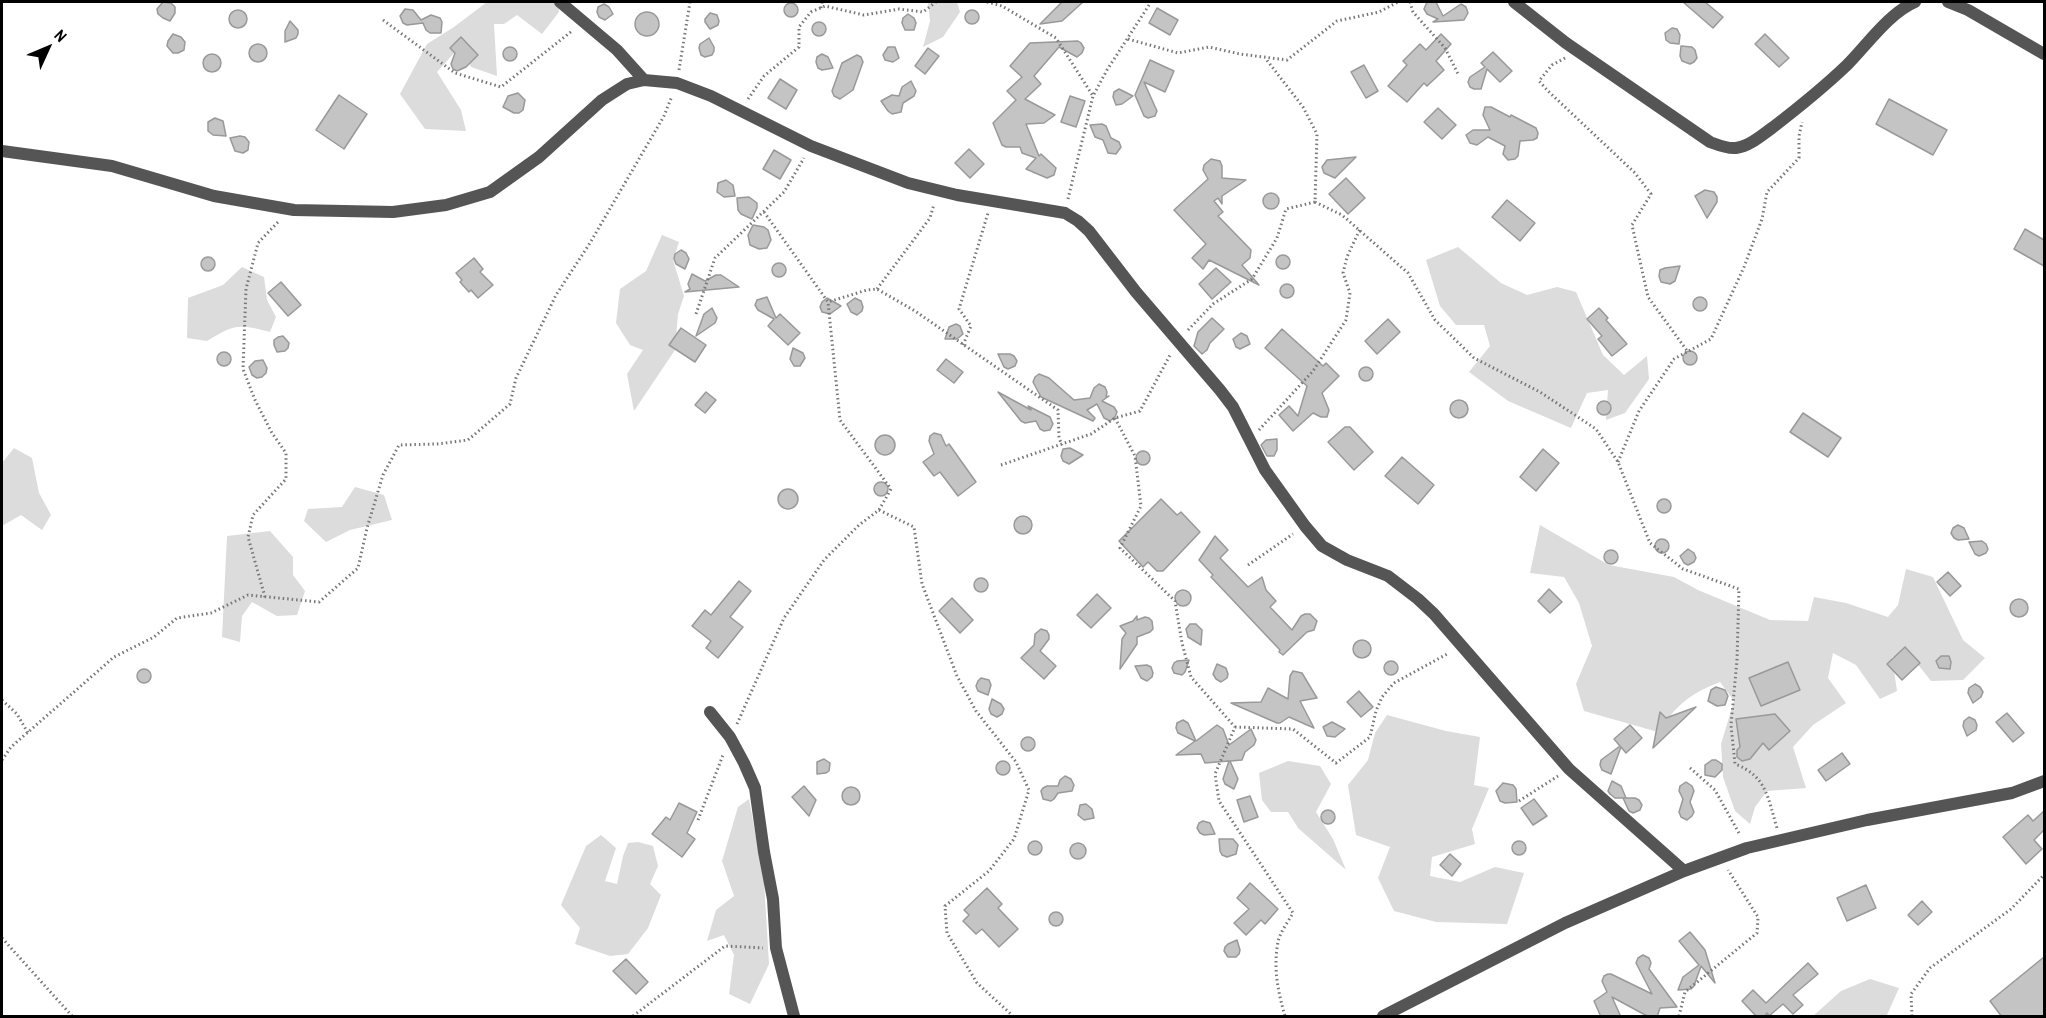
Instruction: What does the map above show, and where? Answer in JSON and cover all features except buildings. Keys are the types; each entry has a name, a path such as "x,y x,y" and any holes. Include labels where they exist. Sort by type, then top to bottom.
{"street":[{"path":"560,2 617,50 644,80"},
{"path":"1514,2 1577,51 1710,142 1735,148 1746,146 1801,106 1847,65 1896,14 1915,2"},
{"path":"1948,2 1968,10 2044,54"},
{"path":"2,151 112,166 214,196 294,210 393,212 446,205 490,192 539,157 602,100 627,84 644,80 677,83 711,96 811,146 882,174 937,192 1065,213 1089,231 1136,292 1179,340 1233,407 1265,470 1322,546 1333,553 1388,576 1434,614 1569,769 1684,871"},
{"path":"710,712 730,737 754,788 773,899 776,948 794,1017"},
{"path":"1383,1017 1565,923 1684,871 1747,848 1867,820 2012,793 2044,781"}],"path":[{"path":"2,760 11,747 114,657 154,637 177,618 211,613 248,595 319,602 358,568 383,475 399,444 437,444 468,440 510,404 516,378 556,295 590,243 664,116 677,83 690,2"},
{"path":"821,8 822,2"},
{"path":"743,113 749,95 764,76 799,47 799,27 811,12 825,6 864,15 899,9 923,12 936,2"},
{"path":"987,2 1002,6 1056,38 1093,96"},
{"path":"1065,213 1093,96 1149,2"},
{"path":"1128,39 1178,53 1209,47 1266,59 1287,60 1337,21 1379,12 1398,2"},
{"path":"1410,2 1413,12 1444,48 1459,76"},
{"path":"383,20 455,73 501,87 583,22"},
{"path":"1577,51 1552,65 1539,81 1635,173 1651,194 1632,225 1648,297 1688,351"},
{"path":"1266,59 1303,107 1317,134 1315,202"},
{"path":"1618,462 1639,411 1674,359 1711,339 1744,267 1762,219 1767,192 1799,158 1799,136 1803,117 1801,106"},
{"path":"696,314 716,258 784,192 811,146"},
{"path":"877,290 930,218 937,192"},
{"path":"963,345 971,326 959,309 993,200"},
{"path":"1001,465 1091,434 1115,418 1140,411 1179,340 1213,304 1252,279 1277,238 1286,209 1315,202 1342,215 1408,273 1435,320 1474,357 1540,392 1596,429 1618,462 1650,543 1683,569 1738,589 1737,660 1731,725 1735,764 1747,768 1764,785 1781,841"},
{"path":"265,597 248,537 253,514 286,479 286,453 272,434 243,369 246,289 258,243 282,217 294,210"},
{"path":"698,820 730,737 748,702 784,618 824,560 859,525 879,510 891,489 840,420 828,302 764,212"},
{"path":"1250,440 1313,371 1346,320 1350,293 1343,273 1347,257 1360,229"},
{"path":"828,302 867,290 877,290 915,311 1058,410 1059,438 1062,445"},
{"path":"1115,418 1135,456 1141,506 1120,548 1175,601 1191,677 1235,727 1293,729 1336,763 1370,737 1376,711 1382,698 1394,683 1461,646"},
{"path":"879,510 914,527 922,584 957,675 976,711 1016,762 1029,790 1014,839 989,872 945,906 947,933 977,983 1013,1017"},
{"path":"1248,565 1305,526"},
{"path":"2,700 17,714 28,732"},
{"path":"1235,727 1215,774 1219,801 1293,913 1278,940 1276,986 1285,1017"},
{"path":"1690,768 1715,790 1747,848"},
{"path":"1519,801 1569,769"},
{"path":"1679,1017 1684,992 1757,933 1758,917 1722,859"},
{"path":"1912,1017 1911,994 1930,968 2011,909 2044,875"},
{"path":"2,939 72,1017"},
{"path":"633,1017 724,946 776,948"}],"shaded area":[{"path":"487,2 558,2 559,12 542,34 517,15 504,24 494,24 497,76 471,67 462,44 437,72 461,110 466,131 425,129 400,94 427,44"},
{"path":"928,2 957,2 960,12 943,37 923,47 930,21"},
{"path":"662,235 679,242 673,260 684,296 678,314 675,350 634,411 627,374 643,350 630,345 616,323 620,289 646,271"},
{"path":"1458,247 1501,283 1527,295 1557,287 1576,292 1603,355 1624,375 1647,356 1649,379 1625,413 1606,420 1608,390 1587,393 1571,428 1508,401 1469,372 1490,346 1484,325 1456,325 1440,306 1426,260"},
{"path":"242,267 264,277 267,300 276,317 270,332 237,327 224,331 207,341 187,338 188,298 223,285"},
{"path":"14,448 32,458 39,493 51,515 42,530 21,515 2,526 2,463"},
{"path":"355,487 384,495 392,520 350,530 326,542 304,521 308,509 342,507"},
{"path":"1540,525 1609,565 1674,577 1698,590 1770,620 1808,621 1814,597 1846,603 1888,617 1898,605 1906,569 1933,577 1963,640 1985,658 1963,680 1931,681 1912,657 1892,657 1897,691 1880,699 1856,665 1833,653 1828,678 1846,703 1813,725 1793,747 1806,788 1767,791 1755,807 1750,824 1735,811 1723,777 1721,744 1734,701 1720,682 1684,701 1658,732 1584,711 1576,684 1592,646 1579,603 1564,577 1530,573"},
{"path":"270,531 293,557 293,575 305,591 297,615 277,616 252,602 242,616 240,642 222,637 227,536"},
{"path":"1387,715 1446,731 1480,737 1474,785 1489,788 1472,829 1475,844 1432,857 1430,876 1460,882 1495,867 1524,873 1507,924 1436,922 1394,911 1378,878 1390,847 1356,835 1348,785 1368,760 1375,733"},
{"path":"1288,761 1320,766 1331,784 1316,812 1333,839 1346,870 1298,828 1288,812 1271,812 1262,800 1259,773"},
{"path":"749,799 764,881 769,964 750,1004 729,994 734,955 724,935 707,941 716,910 734,896 722,861 738,807"},
{"path":"601,835 616,848 605,881 617,884 628,843 638,842 653,846 658,866 650,884 661,895 648,928 628,954 610,956 575,944 580,928 561,905 586,846"},
{"path":"1870,979 1899,988 1887,1015 1813,1016 1841,991"}]}
